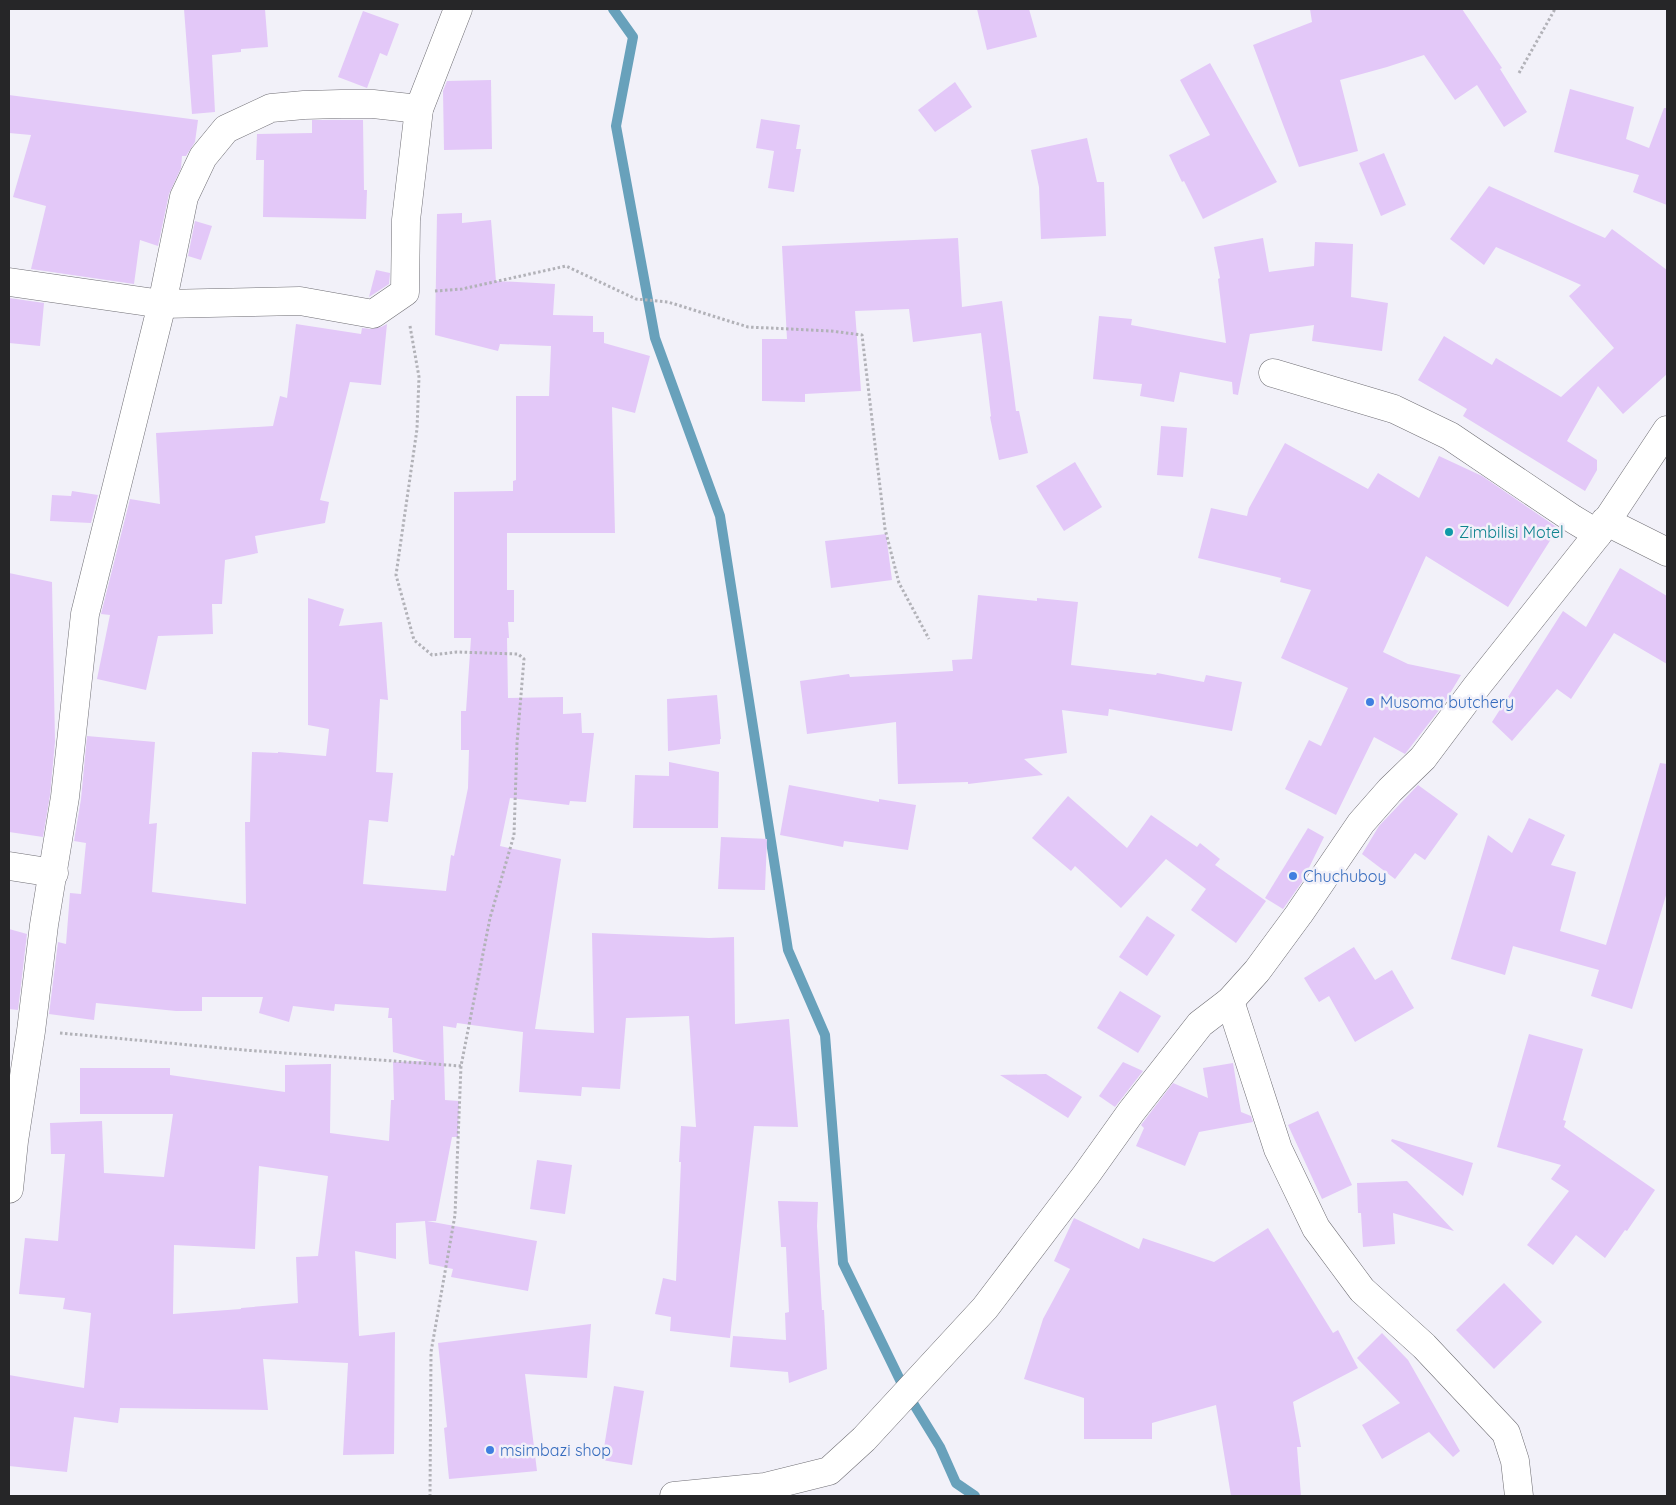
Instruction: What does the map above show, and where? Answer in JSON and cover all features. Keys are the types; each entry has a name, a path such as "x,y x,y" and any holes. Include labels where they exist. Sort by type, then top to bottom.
{"street":[{"path":"9,282 162,304 300,301 373,314 405,292 406,220 419,109 458,9"},
{"path":"9,1189 11,1141 31,1031 44,925 65,797 85,614 162,304 184,197 203,157 226,128 271,108 373,104 419,109"},
{"path":"1273,373 1394,409 1442,432 1573,519 1667,552"},
{"path":"815,1496 829,1470 864,1439 985,1308 1086,1175 1131,1112 1200,1024 1230,1001 1257,971 1299,914 1361,823 1390,790 1423,758 1477,686 1602,528 1667,430"},
{"path":"9,866 54,873"},
{"path":"1230,1001 1278,1150 1316,1228 1362,1290 1424,1346 1506,1433 1515,1461 1519,1496"},
{"path":"674,1496 765,1487 829,1470"}],"path":[{"path":"1519,73 1556,9"},
{"path":"430,1496 431,1352 455,1215 460,1066 490,918 514,835 517,743 524,659 518,654 458,652 432,655 414,640 396,575 417,429 419,377 405,292 462,289 566,266 636,299 668,302 748,327 831,331 862,335 885,529 899,583 929,639"},
{"path":"31,1031 244,1050 460,1066"}],"building":[{"path":"184,9 265,9 268,47 241,49 241,52 212,55 215,112 192,114"},
{"path":"977,9 1029,9 1037,37 987,50"},
{"path":"1310,9 1462,9 1502,68 1500,69 1527,112 1504,127 1477,85 1455,100 1424,55 1340,80 1358,151 1299,167 1253,45 1312,22"},
{"path":"363,11 399,24 387,56 380,53 367,88 338,77"},
{"path":"1210,63 1277,182 1203,219 1169,155 1210,135 1180,80"},
{"path":"491,80 492,149 444,150 443,91 447,81"},
{"path":"955,82 972,107 935,132 918,110"},
{"path":"1570,89 1634,107 1626,139 1649,148 1664,108 1667,108 1667,205 1633,192 1639,175 1554,152"},
{"path":"9,95 198,120 195,142 186,156 182,156 181,168 169,194 158,246 140,240 134,284 31,269 46,206 13,197 31,135 9,133"},
{"path":"761,119 800,125 796,149 801,149 794,192 768,188 774,151 756,148"},
{"path":"312,120 363,120 364,190 367,190 366,219 263,217 264,160 256,160 257,134 312,133"},
{"path":"1087,138 1097,182 1104,182 1106,236 1041,239 1039,187 1031,150"},
{"path":"1384,153 1406,205 1381,216 1359,163"},
{"path":"1489,186 1605,238 1612,229 1667,270 1667,374 1623,414 1598,386 1567,441 1597,460 1597,470 1585,491 1463,416 1467,409 1418,380 1444,336 1492,365 1496,358 1561,397 1614,348 1569,296 1581,285 1496,247 1484,265 1450,239"},
{"path":"462,213 462,223 491,220 496,281 555,284 553,315 593,316 593,332 604,332 604,343 650,356 635,413 612,407 615,533 507,533 507,590 514,590 514,622 508,622 509,638 507,638 508,698 563,697 563,714 581,713 582,733 594,733 586,802 570,801 569,805 510,798 500,846 561,859 535,1029 594,1033 592,933 709,938 734,937 735,1024 789,1019 798,1127 754,1126 730,1338 670,1331 671,1317 655,1314 663,1278 676,1281 681,1126 696,1127 689,1016 626,1018 620,1089 582,1087 581,1096 519,1092 523,1032 457,1023 456,1028 443,1026 445,1100 459,1101 458,1137 452,1137 436,1221 427,1221 537,1241 528,1291 451,1277 453,1269 429,1264 425,1221 396,1223 396,1259 355,1251 359,1336 395,1332 394,1454 343,1455 348,1363 263,1359 268,1410 120,1408 118,1423 74,1417 67,1472 9,1466 9,1375 84,1388 91,1313 63,1309 65,1298 19,1294 25,1238 58,1241 65,1154 51,1154 50,1123 102,1121 104,1173 164,1177 173,1114 80,1114 80,1068 170,1068 170,1075 285,1092 285,1065 331,1064 330,1133 389,1141 391,1100 394,1100 393,1062 426,1061 393,1052 392,1018 388,1018 389,1008 335,1004 334,1011 293,1006 289,1022 259,1013 263,997 202,997 202,1011 176,1011 96,1003 94,1020 49,1014 58,942 66,944 70,893 81,894 86,843 74,841 81,799 87,736 155,742 149,824 157,823 152,892 246,904 245,822 250,822 252,752 326,756 329,729 308,725 308,598 344,609 339,626 382,622 388,700 380,699 376,772 393,773 388,822 369,820 363,884 446,891 451,855 454,856 468,788 469,750 461,750 461,711 466,711 471,638 454,638 454,492 513,491 513,481 516,480 516,396 549,396 551,346 500,344 498,351 435,335 437,214","holes":["259,1166 328,1176 318,1256 296,1257 298,1303 173,1314 174,1245 255,1249"]},
{"path":"195,221 212,226 201,260 188,256"},
{"path":"958,238 962,307 1002,301 1016,411 1019,411 1028,453 999,460 990,417 981,333 913,342 909,309 855,311 861,391 805,394 805,402 762,401 762,339 787,339 782,246"},
{"path":"1263,238 1269,272 1314,266 1315,242 1353,244 1351,297 1388,303 1382,351 1312,341 1314,325 1250,334 1238,395 1233,394 1232,382 1180,372 1174,402 1140,396 1142,384 1093,379 1099,316 1132,319 1131,325 1226,343 1218,279 1220,278 1214,247"},
{"path":"376,270 390,273 389,284 369,297"},
{"path":"9,298 44,303 40,346 9,343"},
{"path":"296,324 361,334 362,328 371,329 387,324 381,385 350,382 320,500 329,502 325,523 255,536 258,553 225,560 222,604 212,604 213,634 158,636 146,690 97,679 110,615 101,614 130,499 160,504 156,433 273,426 280,396 287,398"},
{"path":"1161,426 1187,428 1183,477 1157,475"},
{"path":"1285,443 1368,489 1378,473 1419,498 1439,456 1482,476 1558,528 1508,607 1426,556 1383,652 1408,664 1461,675 1443,705 1405,754 1374,737 1336,815 1285,789 1309,740 1321,746 1348,688 1281,658 1311,590 1280,582 1281,578 1198,558 1211,508 1247,516 1249,508"},
{"path":"1075,462 1102,507 1064,531 1036,486"},
{"path":"72,491 98,495 91,523 50,521 52,495 71,496"},
{"path":"886,534 892,580 831,588 825,541"},
{"path":"1620,568 1667,596 1667,664 1614,633 1571,699 1557,689 1512,741 1492,722 1563,611 1586,627"},
{"path":"9,573 52,582 55,742 50,795 43,837 9,832"},
{"path":"978,595 1037,601 1037,598 1078,602 1071,665 1156,675 1157,673 1204,682 1206,675 1242,682 1232,731 1109,709 1108,716 1062,710 1067,753 1024,759 1043,775 968,784 968,782 898,784 896,722 807,734 800,681 849,674 850,677 953,671 952,660 972,659"},
{"path":"717,695 720,744 668,751 667,699"},
{"path":"669,762 719,772 718,828 633,828 635,775 669,776"},
{"path":"1660,763 1667,764 1667,892 1632,1009 1591,996 1599,970 1513,946 1505,975 1451,959 1488,835 1512,853 1529,818 1565,835 1551,865 1576,872 1560,931 1606,945"},
{"path":"789,785 879,802 879,799 916,805 908,850 844,841 843,847 780,835"},
{"path":"1418,785 1458,814 1425,860 1415,853 1395,879 1362,854 1379,826"},
{"path":"1068,796 1127,848 1151,815 1197,847 1200,843 1220,859 1215,865 1266,901 1236,943 1191,910 1206,889 1166,859 1121,908 1075,866 1071,871 1032,838"},
{"path":"1308,828 1324,837 1302,882 1283,909 1265,898"},
{"path":"721,837 767,839 765,890 718,889"},
{"path":"1147,916 1175,935 1147,976 1119,957"},
{"path":"9,929 27,934 18,1010 9,1009"},
{"path":"1354,947 1375,980 1392,970 1414,1008 1355,1042 1329,996 1319,1002 1304,978"},
{"path":"1120,991 1161,1016 1138,1053 1097,1028"},
{"path":"1529,1034 1583,1049 1563,1120 1566,1121 1564,1127 1655,1190 1627,1231 1625,1230 1605,1258 1576,1235 1553,1265 1527,1245 1569,1191 1551,1179 1561,1165 1497,1147"},
{"path":"1123,1062 1143,1071 1115,1107 1099,1096"},
{"path":"1233,1063 1241,1112 1251,1116 1253,1122 1199,1132 1185,1166 1136,1146 1144,1128 1141,1125 1173,1083 1208,1098 1203,1068"},
{"path":"1046,1074 1082,1097 1068,1118 1000,1075"},
{"path":"1318,1111 1352,1185 1322,1199 1288,1125"},
{"path":"1392,1139 1473,1163 1463,1196 1391,1141"},
{"path":"537,1160 572,1165 565,1214 530,1209"},
{"path":"1407,1181 1454,1231 1393,1213 1395,1244 1363,1247 1361,1213 1358,1213 1357,1183"},
{"path":"778,1201 818,1202 817,1226 827,1369 789,1383 788,1372 730,1367 733,1336 786,1340 785,1313 789,1312 786,1247 781,1247"},
{"path":"1074,1218 1139,1249 1143,1238 1214,1262 1268,1228 1333,1333 1338,1330 1358,1368 1293,1402 1301,1447 1297,1447 1301,1496 1231,1496 1216,1405 1152,1423 1152,1439 1084,1439 1084,1398 1024,1379 1043,1319 1070,1269 1054,1261"},
{"path":"1504,1283 1542,1322 1494,1369 1456,1330"},
{"path":"591,1324 587,1378 525,1374 537,1471 449,1479 444,1428 447,1427 438,1343"},
{"path":"1382,1333 1408,1360 1460,1451 1453,1457 1429,1432 1382,1459 1362,1425 1400,1403 1357,1358"},
{"path":"614,1386 644,1391 632,1465 602,1460"}],"waterway":[{"path":"613,9 633,37 616,126 655,338 720,516 788,950 825,1035 843,1263 901,1382"},
{"path":"913,1403 940,1447 956,1483 975,1496"}],"place":[{"name":"Zimbilisi Motel","path":"1449,532"},
{"name":"Musoma butchery","path":"1370,702"},
{"name":"Chuchuboy","path":"1293,876"},
{"name":"msimbazi shop","path":"490,1450"}]}
